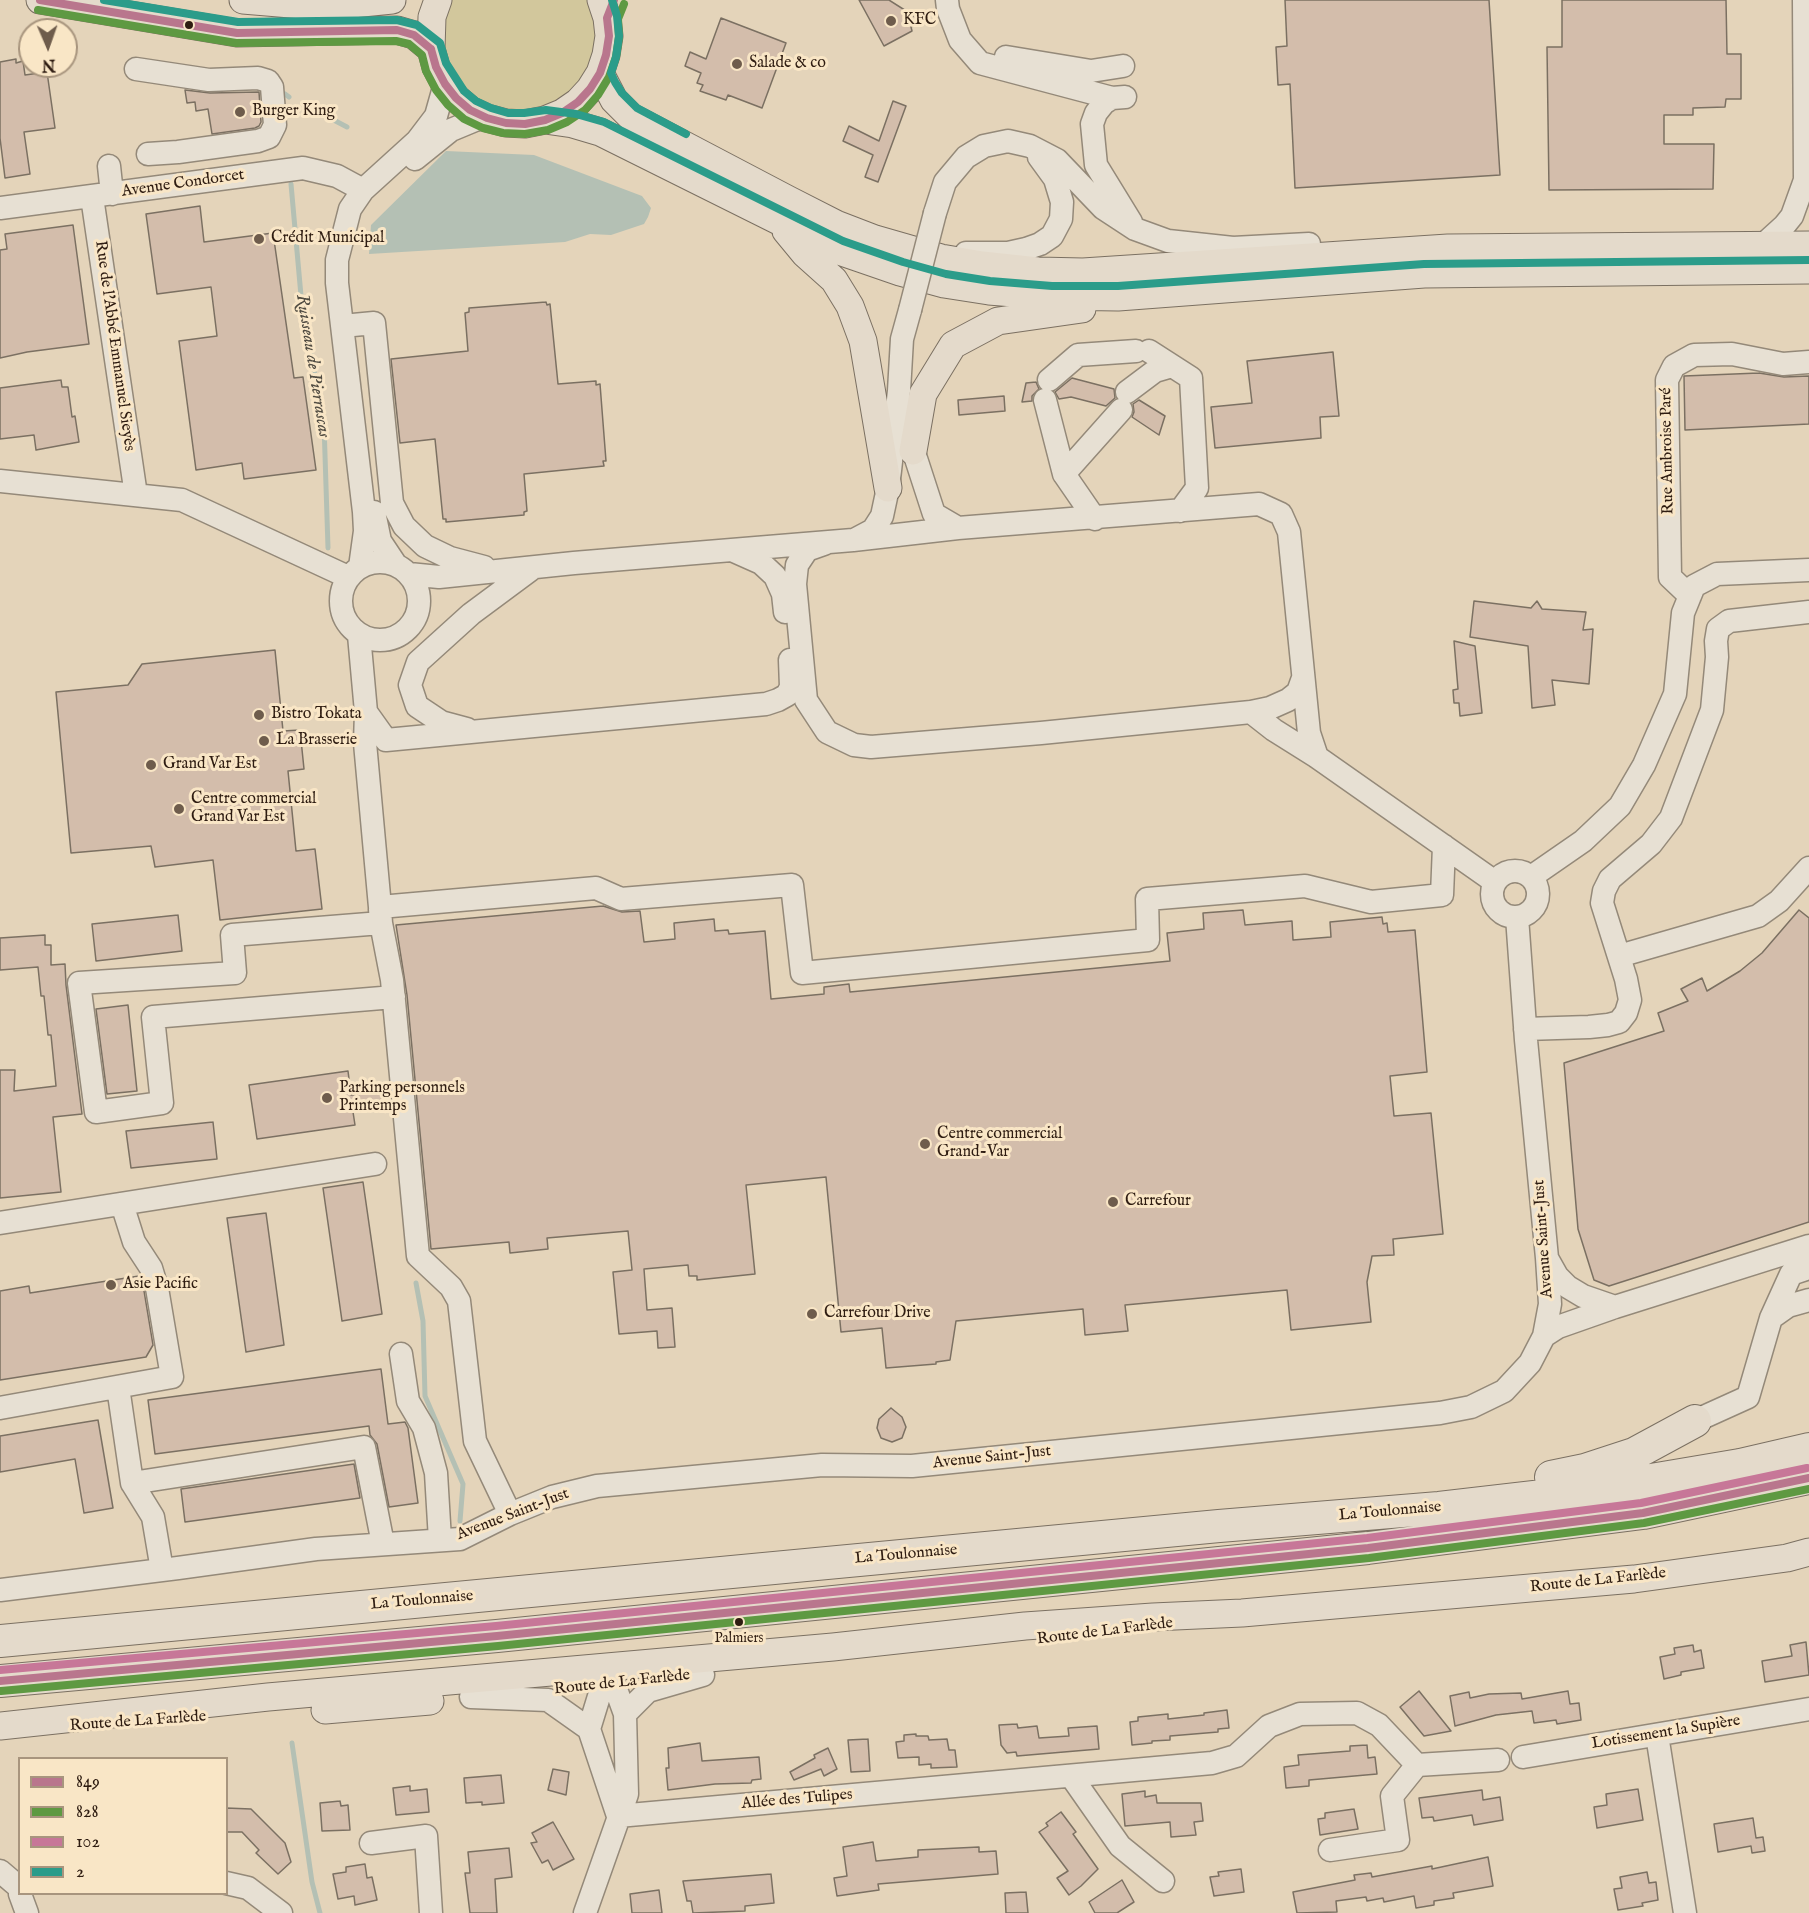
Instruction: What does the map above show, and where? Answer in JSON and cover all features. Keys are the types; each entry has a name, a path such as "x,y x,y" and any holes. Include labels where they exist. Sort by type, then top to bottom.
{"highway":[{"path":"1219,1526 1479,1489 1585,1470 1634,1454 1695,1421"},
{"name":"La Toulonnaise","path":"0,1641 1219,1526 1439,1508 1586,1491 1740,1464 1809,1449"},
{"name":"La Toulonnaise","path":"0,1681 497,1636 1379,1546 1643,1513 1809,1478"}],"main road":[{"path":"40,0 237,33 397,30 414,35 431,49"},
{"path":"243,0 303,5 392,0"},
{"path":"438,0 432,17 431,49 436,67 445,84 470,110 506,123 525,124 545,120 562,113 591,89 606,55 609,36 607,6"},
{"path":"600,73 614,100 631,117 836,224 919,252 982,265 1038,271 1083,272 1448,248 1809,244"},
{"path":"545,120 573,124 600,132 839,251 944,284 989,291 1051,296 1118,297 1424,274 1809,270"},
{"path":"779,223 805,254 834,280 850,306 863,341 888,488"},
{"path":"913,451 923,394 953,345 998,321 1084,309 1118,297"},
{"name":"Route de La Farlède","path":"0,1727 49,1728 372,1707 471,1697 832,1647 1025,1626 1242,1613 1634,1579 1787,1558 1809,1552"},
{"name":"Route de La Farlède","path":"0,1727 268,1697 703,1675 884,1658 1242,1613"}],"street":[{"path":"947,0 948,9 960,40 980,63 1118,98 1104,102 1092,124 1096,165 1135,229"},
{"path":"1762,246 1792,216 1807,182 1804,0"},
{"path":"960,40 993,54 1091,71 1123,66"},
{"path":"136,69 209,80 258,78 268,81 272,87 275,125 269,137 247,143 148,154"},
{"path":"354,572 365,531 364,512 337,283 337,260 350,210 363,190 417,141 436,116 445,84"},
{"path":"487,118 475,120 439,138 381,189 366,209 350,253 349,281 353,325 376,530 380,541 402,569 416,584 419,602 414,620 396,637 384,640 359,635 351,628 341,608 342,587 354,572 371,562 384,561 402,569 439,577 843,541 958,528 1095,519 1259,504 1281,514 1290,532 1303,678 1310,733 1317,757"},
{"path":"1303,678 1298,692 1288,700 1270,708 1251,711 1030,734 871,747 854,745 827,732 806,700 795,584 796,565 807,550 843,541 873,530 882,516 888,488 899,391 902,339 935,213 945,182 966,157 984,146 1008,141 1030,146 1057,160 1103,208 1135,229 1168,242 1233,248 1386,241 1448,248"},
{"path":"919,252 1008,253 1040,244 1052,236 1061,219 1062,202 1055,178 1030,146"},
{"name":"Rue de l'Abbé Emmanuel Sieyès","path":"109,166 102,195 136,495"},
{"name":"Avenue Condorcet","path":"0,208 303,168 337,176 363,190"},
{"path":"353,325 374,323 393,503 410,537 410,546 402,569"},
{"path":"1095,519 1064,474 1047,390 1078,355 1143,351 1191,378 1197,488 1180,510"},
{"name":"Rue Ambroise Paré","path":"1690,596 1670,577 1667,380 1674,366 1694,355 1732,354 1783,364 1809,362"},
{"path":"1064,474 1124,401 1155,371 1172,366"},
{"path":"899,391 913,451 934,514 958,528"},
{"path":"0,481 182,500 354,572"},
{"path":"404,526 425,546 450,558 500,570"},
{"path":"366,712 386,740 766,704 778,700 788,695 792,677 783,594 775,576 761,563 730,550"},
{"path":"479,732 441,722 417,706 410,686 418,662 471,614 535,567"},
{"path":"1531,877 1583,840 1620,806 1644,765 1675,694 1683,613 1694,586 1717,574 1809,570"},
{"path":"1525,1029 1589,1027 1619,1022 1626,1013 1630,1000 1602,903 1604,891 1610,879 1651,844 1671,818 1713,710 1718,629 1729,621 1809,612"},
{"path":"359,635 366,712 365,743 380,915 394,997 418,1256 451,1287 459,1301 476,1441 510,1514"},
{"path":"1251,711 1274,730 1317,757 1496,882"},
{"path":"394,997 153,1017 162,1103 96,1112 79,983 235,973 232,935 596,888 621,899 792,885 802,973 1148,940 1147,899 1305,886 1371,902 1442,895 1444,846"},
{"path":"1619,956 1758,916 1779,901 1809,868"},
{"path":"1511,871 1524,873 1531,877 1537,885 1538,896 1536,904 1527,914 1517,917 1508,916 1495,905 1492,889 1503,874 1511,871"},
{"name":"Avenue Saint-Just","path":"0,1590 316,1549 460,1539 510,1514 552,1497 597,1486 822,1465 912,1466 1440,1413 1471,1407 1504,1391 1530,1363 1544,1336 1550,1305 1517,917"},
{"path":"0,1223 375,1164"},
{"path":"0,1408 172,1377 154,1278 151,1268 134,1242 122,1204"},
{"path":"1544,1336 1558,1327 1615,1307 1809,1246"},
{"path":"1547,1258 1557,1276 1568,1287 1583,1296 1615,1307"},
{"path":"1695,1421 1748,1397 1771,1318 1791,1274 1809,1268"},
{"path":"1771,1318 1788,1306 1809,1300"},
{"path":"401,1354 408,1401 424,1428 436,1473 440,1540"},
{"path":"118,1387 132,1483 153,1517 162,1570"},
{"path":"132,1483 364,1447 382,1544"},
{"path":"625,1714 648,1691 703,1675"},
{"path":"585,1913 627,1794 625,1714 607,1679"},
{"path":"589,1729 607,1679"},
{"path":"471,1697 548,1700 589,1729 618,1816"},
{"name":"Lotissement la Supière","path":"1523,1757 1809,1709"},
{"name":"Allée des Tulipes","path":"618,1816 1212,1762 1236,1756 1269,1726 1300,1714 1357,1713 1379,1725 1417,1765"},
{"path":"1657,1735 1685,1913"},
{"path":"1330,1850 1398,1840 1392,1796 1417,1765 1498,1760"},
{"path":"1071,1776 1120,1846 1163,1881"},
{"path":"371,1843 426,1836 431,1913"},
{"path":"0,1871 18,1888"},
{"path":"228,1883 248,1888 281,1913"},
{"path":"22,1895 27,1913"}],"shaded area":[{"path":"451,0 588,0 595,21 596,38 594,54 588,70 579,84 553,104 520,111 504,110 488,105 462,85 452,71 446,56 443,40 444,23"},
{"path":"446,151 534,155 642,196 651,208 644,224 611,235 590,234 565,242 369,254 371,225"}],"building":[{"name":"KFC","path":"859,0 889,0 922,21 911,27 912,31 884,46"},
{"path":"1285,0 1489,0 1500,175 1295,188 1290,84 1278,85 1276,47 1287,46"},
{"path":"1562,0 1726,0 1727,54 1741,54 1741,99 1726,99 1725,107 1693,108 1693,115 1664,115 1664,144 1714,144 1713,189 1549,190 1547,47 1562,47"},
{"name":"Salade & co","path":"721,18 786,43 762,108 728,95 726,100 700,91 703,85 697,83 701,73 685,66 690,52 706,59"},
{"path":"16,59 18,78 48,78 55,128 24,132 30,174 5,178 0,138 0,62"},
{"path":"185,90 210,93 259,92 261,122 255,128 212,134 208,109 196,111 195,102 187,103"},
{"path":"893,101 906,106 878,182 865,177 873,155 843,141 849,126 879,141"},
{"path":"200,206 204,242 273,233 294,378 303,377 316,470 244,479 242,463 196,470 179,341 217,336 211,287 157,294 146,214"},
{"path":"73,225 89,344 0,358 0,250 7,249 5,234"},
{"path":"546,302 547,305 550,304 558,384 596,381 596,385 600,384 606,461 603,461 604,466 524,474 527,511 524,515 446,522 446,519 443,519 435,439 400,443 391,359 468,351 465,313 469,312 469,308"},
{"path":"1333,352 1339,416 1320,417 1321,438 1215,448 1211,407 1252,403 1247,361"},
{"path":"1759,373 1784,377 1809,376 1809,424 1685,430 1684,376"},
{"path":"1072,378 1114,389 1115,398 1106,406 1071,397 1059,399 1055,392"},
{"path":"61,380 62,387 68,387 72,417 75,416 79,442 36,450 34,435 0,439 0,388"},
{"path":"1036,382 1039,389 1032,396 1032,401 1022,402 1026,383"},
{"path":"1004,396 1005,411 959,415 958,400"},
{"path":"1139,400 1165,416 1159,435 1132,417 1133,404"},
{"path":"1474,601 1531,608 1537,601 1542,609 1586,612 1583,630 1593,629 1589,684 1552,680 1555,705 1532,708 1528,646 1470,637"},
{"path":"1454,641 1475,646 1482,713 1460,716 1459,703 1454,703 1453,690 1458,689"},
{"name":"Centre commercial Grand Var Est","path":"275,650 283,731 300,730 304,769 288,771 296,851 315,849 322,909 220,920 213,860 155,867 151,846 71,853 56,692 128,685 142,664"},
{"name":"Centre commercial Grand-Var","path":"603,906 622,912 640,911 644,942 675,939 674,923 714,919 715,931 728,930 729,934 765,931 771,999 824,994 824,987 849,984 850,992 1170,961 1167,933 1204,929 1203,913 1243,910 1245,925 1292,921 1293,940 1331,937 1330,922 1382,917 1383,924 1387,923 1388,932 1415,930 1427,1072 1390,1076 1394,1116 1431,1113 1443,1234 1393,1239 1394,1255 1372,1256 1367,1282 1371,1322 1291,1330 1287,1290 1125,1305 1128,1331 1085,1335 1083,1309 956,1321 950,1360 936,1362 936,1364 886,1368 882,1328 841,1332 826,1177 746,1185 755,1274 697,1280 697,1276 689,1276 688,1265 644,1269 647,1310 672,1308 675,1347 658,1348 657,1331 619,1334 613,1272 632,1270 628,1231 547,1238 548,1249 510,1253 509,1242 431,1249 407,995 396,925"},
{"path":"1799,910 1809,918 1809,1222 1609,1286 1594,1280 1578,1229 1564,1063 1664,1031 1658,1013 1688,1001 1681,989 1702,978 1707,991 1740,971 1762,953"},
{"path":"178,915 182,951 96,961 92,924"},
{"path":"45,935 45,945 51,945 51,965 65,964 82,1114 53,1117 61,1192 0,1198 0,1070 15,1070 14,1091 56,1086 51,1035 48,1035 38,967 0,970 0,938"},
{"path":"128,1005 137,1091 107,1094 96,1009"},
{"path":"348,1071 351,1095 389,1092 390,1108 353,1112 355,1125 257,1139 249,1085"},
{"path":"213,1122 217,1159 131,1168 126,1131"},
{"path":"363,1182 382,1314 342,1321 323,1188"},
{"path":"266,1213 284,1345 246,1352 227,1218"},
{"path":"139,1276 144,1291 153,1345 146,1357 0,1380 0,1291 29,1286 30,1293"},
{"path":"381,1369 388,1424 405,1422 408,1428 418,1503 389,1507 377,1444 370,1435 369,1426 155,1454 148,1400"},
{"path":"891,1408 902,1417 906,1427 902,1438 892,1442 881,1438 877,1428 879,1419"},
{"path":"98,1420 113,1508 84,1513 75,1459 0,1472 0,1436"},
{"path":"354,1464 360,1498 185,1522 181,1489"},
{"path":"1806,1642 1809,1675 1765,1682 1762,1661 1792,1656 1790,1645"},
{"path":"1693,1645 1694,1652 1701,1650 1704,1668 1681,1672 1681,1675 1664,1679 1660,1657 1675,1654 1674,1648"},
{"path":"1419,1691 1451,1731 1424,1736 1400,1707"},
{"path":"1568,1691 1570,1704 1579,1703 1581,1720 1557,1724 1556,1720 1534,1723 1532,1711 1496,1715 1455,1726 1450,1696 1469,1692 1470,1698 1489,1694 1521,1693 1522,1699"},
{"path":"1227,1710 1229,1728 1218,1729 1218,1732 1170,1736 1170,1740 1132,1745 1130,1722 1138,1721 1138,1717 1168,1714 1168,1719"},
{"path":"1017,1724 1018,1728 1037,1726 1039,1738 1069,1736 1068,1728 1097,1726 1099,1749 1017,1756 1016,1752 1007,1753 1001,1745 999,1725"},
{"path":"916,1734 916,1736 928,1736 929,1740 947,1739 949,1750 955,1750 957,1767 931,1768 931,1764 919,1765 919,1757 898,1758 896,1742 904,1741 904,1735"},
{"path":"868,1739 870,1771 851,1772 848,1740"},
{"path":"700,1743 702,1761 759,1757 761,1779 752,1780 751,1783 715,1784 668,1790 666,1768 669,1768 668,1748"},
{"path":"1367,1745 1368,1758 1375,1757 1377,1774 1309,1780 1309,1786 1286,1788 1284,1767 1299,1765 1298,1755 1350,1751 1350,1746"},
{"path":"828,1748 837,1769 824,1776 821,1769 794,1780 790,1772"},
{"path":"553,1769 569,1772 566,1795 548,1790"},
{"path":"501,1775 504,1803 482,1805 482,1802 466,1803 464,1778"},
{"path":"410,1786 410,1791 427,1789 429,1812 396,1815 393,1788"},
{"path":"1638,1789 1643,1820 1597,1828 1594,1807 1607,1805 1606,1794"},
{"path":"1482,1790 1483,1800 1500,1797 1503,1820 1474,1825 1472,1815 1434,1821 1433,1817 1422,1818 1419,1798"},
{"path":"1145,1791 1145,1797 1156,1795 1157,1803 1201,1803 1203,1821 1194,1822 1196,1835 1171,1837 1170,1822 1125,1826 1122,1794"},
{"path":"340,1801 341,1806 348,1805 350,1830 322,1831 320,1803"},
{"path":"228,1808 251,1809 285,1843 291,1862 278,1874 256,1853 259,1850 242,1832 228,1832"},
{"path":"1354,1809 1358,1829 1320,1835 1318,1819 1325,1818 1325,1813"},
{"path":"1061,1812 1076,1832 1073,1834 1098,1869 1069,1895 1057,1878 1068,1871 1039,1832 1048,1826 1046,1823"},
{"path":"1753,1818 1756,1838 1763,1837 1765,1851 1752,1853 1751,1846 1718,1852 1714,1824"},
{"path":"553,1822 574,1859 553,1870 548,1860 542,1863 531,1843 537,1842 532,1833"},
{"path":"873,1842 876,1861 918,1857 918,1850 979,1847 979,1852 996,1851 998,1874 878,1884 879,1890 837,1896 834,1878 847,1876 843,1847"},
{"path":"509,1848 512,1877 495,1879 497,1913 470,1913 465,1873 470,1873 468,1852"},
{"path":"1488,1857 1493,1886 1453,1893 1454,1898 1434,1901 1434,1905 1416,1908 1414,1896 1384,1902 1383,1898 1367,1901 1366,1897 1336,1901 1337,1912 1297,1913 1293,1892 1355,1880 1354,1875 1371,1873 1372,1877 1432,1866 1432,1869"},
{"path":"365,1864 367,1878 372,1877 377,1900 355,1905 354,1896 338,1899 333,1874 346,1872 346,1867"},
{"path":"1241,1869 1244,1892 1214,1896 1210,1877 1219,1876 1218,1872"},
{"path":"1647,1872 1649,1883 1656,1882 1658,1900 1642,1903 1643,1906 1618,1910 1614,1889 1622,1888 1620,1877"},
{"path":"771,1874 774,1903 745,1906 745,1911 693,1913 691,1901 687,1901 683,1881"},
{"path":"1122,1880 1134,1902 1117,1913 1095,1913 1089,1902"},
{"path":"659,1890 662,1913 632,1913 630,1894"},
{"path":"1026,1892 1028,1913 1006,1913 1005,1893"}],"waterway":[{"name":"Ruisseau de Pierrascas","path":"285,94 289,97"},
{"path":"307,106 347,127"},
{"name":"Ruisseau de Pierrascas","path":"291,184 302,307 324,424 328,548"},
{"name":"Ruisseau de Pierrascas","path":"416,1283 423,1321 425,1396 463,1484 460,1521"},
{"name":"Ruisseau de Pierrascas","path":"292,1743 312,1882 320,1913"}],"transit line":[{"name":"849","path":"40,0 237,33 397,30 414,35 431,49"},
{"name":"2","path":"104,0 238,22 397,20 417,25 440,43 446,63 464,91 476,101 491,108 508,113 546,110 576,114 604,122 843,241 946,274 990,281 1052,286 1118,286 1424,264 1809,260"},
{"name":"2","path":"612,0 617,16 619,36 611,73 615,82 637,108 686,134"},
{"name":"849","path":"431,49 436,67 445,84 470,110 506,123 525,124 545,120 562,113 578,102 600,73 609,36 607,18 614,0"},
{"name":"828","path":"38,10 236,43 396,41 409,44 422,55 426,71 436,90 464,119 483,128 503,133 525,134 548,130 567,122 585,110 598,95 609,77 616,57 619,37 618,19 624,4"},
{"name":"102","path":"0,1670 496,1626 1367,1538 1641,1503 1807,1468"},
{"name":"849","path":"0,1681 497,1636 1368,1548 1643,1513 1809,1478"},
{"name":"828","path":"1,1691 498,1646 1369,1558 1644,1523 1809,1489"}],"place":[{"name":"KFC","path":"891,21"},
{"name":"Salade & co","path":"737,64"},
{"name":"Burger King","path":"240,112"},
{"name":"Crédit Municipal","path":"259,239"},
{"name":"Bistro Tokata","path":"259,715"},
{"name":"La Brasserie","path":"264,741"},
{"name":"Grand Var Est","path":"151,765"},
{"name":"Centre commercial Grand Var Est","path":"179,809"},
{"name":"Parking personnels Printemps","path":"327,1098"},
{"name":"Centre commercial Grand-Var","path":"925,1144"},
{"name":"Carrefour","path":"1113,1202"},
{"name":"Asie Pacific","path":"111,1285"},
{"name":"Carrefour Drive","path":"812,1314"},
{"name":"Palmiers","path":"739,1622"}]}
